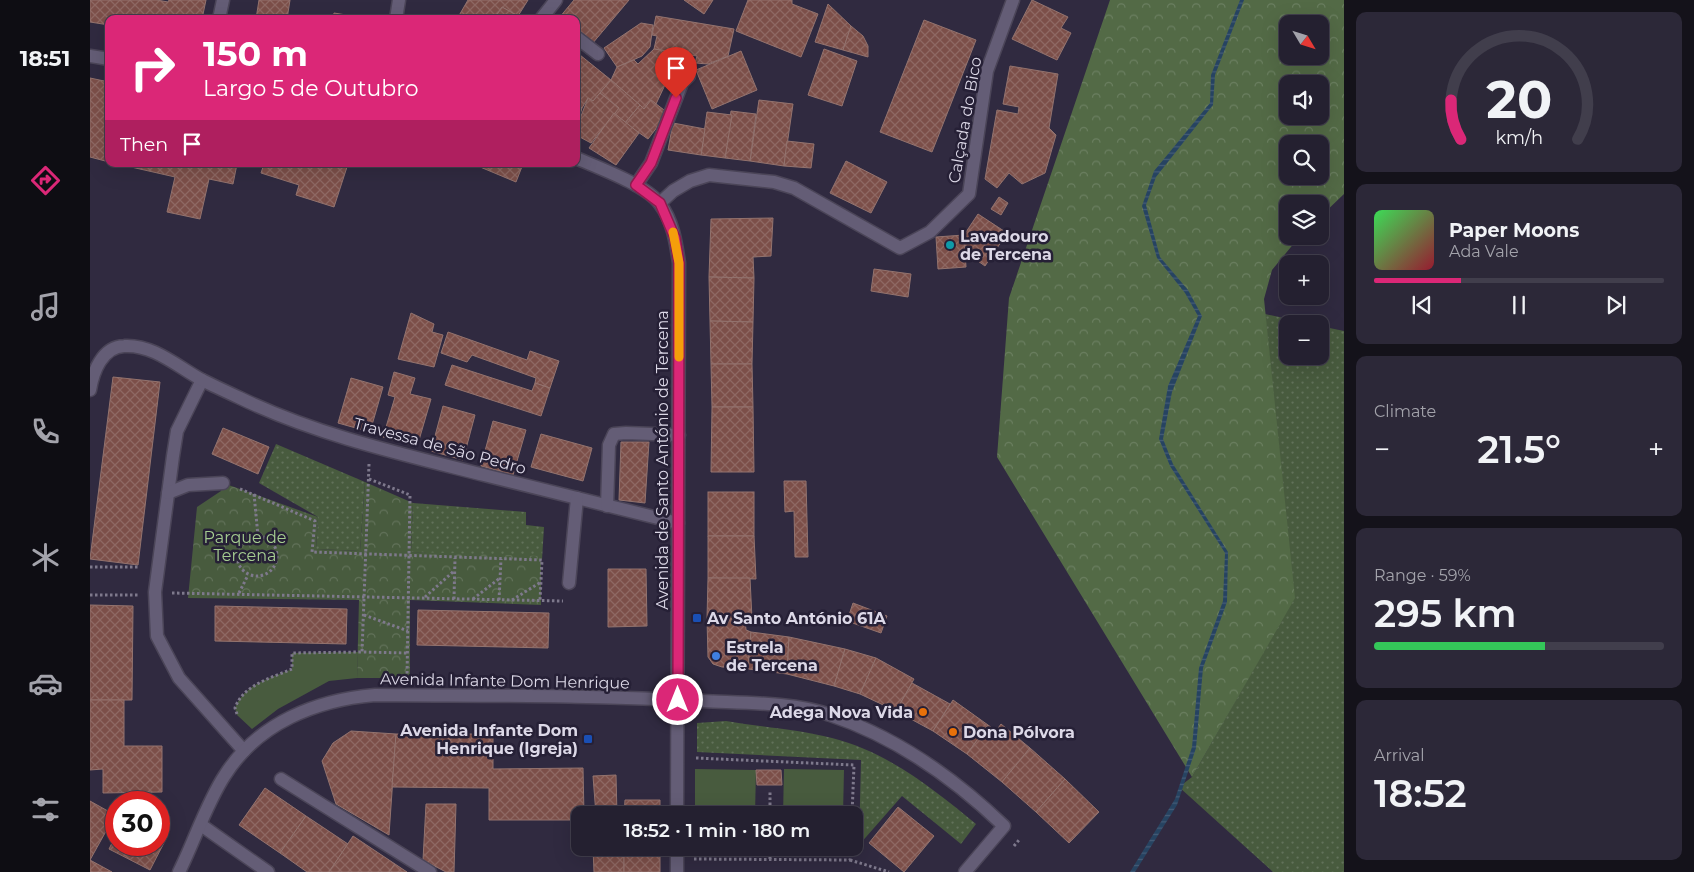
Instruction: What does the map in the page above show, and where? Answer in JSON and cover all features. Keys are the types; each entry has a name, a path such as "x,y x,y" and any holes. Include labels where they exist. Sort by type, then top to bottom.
{"street":[{"path":"221,15 223,0"},
{"path":"397,15 399,0"},
{"path":"548,15 556,0"},
{"name":"Calçada do Bico","path":"660,203 673,191 690,181 709,175 774,182 794,188 900,248 930,232 969,194 987,70 1013,0"},
{"path":"580,40 598,54"},
{"path":"90,56 105,58"},
{"path":"636,185 651,163 682,83 689,76"},
{"name":"Avenida de Santo António de Tercena","path":"580,160 636,185 660,203 675,238 679,263 677,806"},
{"name":"Travessa de São Pedro","path":"90,390 92,376 99,362 108,352 122,346 138,346 155,353 202,380 261,408 369,446 678,523"},
{"path":"202,380 177,431 155,592 157,636 179,678 244,751"},
{"path":"607,506 609,445 614,434 679,435"},
{"path":"168,492 188,485 223,483"},
{"path":"569,583 577,498"},
{"name":"Avenida Infante Dom Henrique","path":"179,872 224,776 244,751 268,730 312,707 332,700 355,697 407,696 678,700 781,706 828,714 882,735 905,749 941,774 1004,826 965,872"},
{"path":"281,779 430,872"},
{"path":"201,825 268,872"},
{"path":"677,856 677,872"}],"path":[{"path":"362,652 369,446"},
{"path":"369,479 410,496 407,696"},
{"path":"223,483 254,494 315,521 312,552 366,556 542,560 540,601"},
{"path":"254,494 258,536"},
{"path":"258,536 270,540 277,551 276,564 272,570 261,577 248,575 239,565 238,551 245,540 258,536"},
{"path":"454,599 455,558"},
{"path":"499,600 501,559"},
{"path":"90,567 158,565"},
{"path":"424,598 455,571"},
{"path":"239,593 248,575"},
{"path":"473,599 500,577"},
{"path":"512,600 541,581"},
{"path":"155,592 567,602 569,583"},
{"path":"90,595 130,596"},
{"path":"364,614 408,631"},
{"path":"235,740 249,726 237,715 235,708 237,701 252,686 292,669 292,653 362,652 407,654"},
{"path":"677,758 854,765 852,806"},
{"path":"770,791 770,806"},
{"path":"724,856 770,859 850,860 890,872"},
{"path":"850,856 850,860"}],"green space":[{"path":"1110,0 1344,0 1344,194 1329,208 1329,195 1279,195 1279,245 1293,245 1284,255 1279,255 1279,262 1272,270 1264,299 1295,598 1192,777 997,457 1009,298"},
{"path":"1265,314 1279,317 1279,365 1329,365 1329,328 1344,331 1344,872 1273,872 1179,787 1192,777 1294,598"},
{"path":"276,444 365,482 360,551 316,549 318,517 259,483"},
{"name":"Parque de Tercena","path":"365,482 413,503 411,552 541,556 541,605 410,600 410,678 357,678 359,600 188,598 197,507 221,491 223,483 318,517 316,549 360,551"},
{"path":"413,503 526,512 526,525 544,527 542,560 411,552"},
{"path":"358,652 357,678 329,681 278,709 252,729 237,715 235,708 239,700 251,687 292,669 292,653"},
{"path":"726,721 806,732 852,744 872,752 909,773 976,824 961,844 902,796 863,840 863,806 860,806 861,760 697,752 697,723"},
{"path":"695,769 756,770 755,806 695,806"},
{"path":"784,769 844,770 843,806 783,806"}],"water":[{"path":"1240,0 1244,0 1215,75 1213,105 1156,177 1146,205 1160,257 1188,290 1202,316 1172,392 1163,439 1173,464 1228,552 1227,602 1203,668 1196,748 1177,805 1135,872 1130,872 1175,799 1192,747 1199,668 1223,601 1225,553 1170,466 1159,439 1168,386 1198,316 1185,293 1157,258 1142,206 1154,171 1210,103 1211,75"}],"building":[{"path":"90,0 157,0 168,2 169,0 206,0 203,15 105,15 105,24 90,22"},
{"path":"259,0 290,0 288,15 257,15"},
{"path":"468,0 528,0 519,15 502,7 497,15 459,15"},
{"path":"574,0 629,0 592,44 580,35 580,15 562,15"},
{"path":"684,0 713,0 704,14"},
{"path":"748,0 792,0 792,4 818,14 801,57 736,31"},
{"path":"1032,0 1068,17 1061,28 1071,33 1057,60 1012,39"},
{"path":"828,4 851,26 843,50 815,42"},
{"path":"502,7 516,15 497,15"},
{"path":"656,16 734,29 728,56 708,64 695,63 697,56 654,49 657,36 652,35"},
{"path":"924,20 976,40 932,152 880,132"},
{"path":"641,23 653,25 650,47 642,56 617,67 604,48"},
{"path":"851,26 863,36 868,46 868,57 843,50"},
{"path":"654,49 680,53 656,104 651,100 644,109 611,80 617,67 634,60 638,64"},
{"path":"824,49 857,61 842,106 808,95"},
{"path":"741,51 757,90 712,109 696,70"},
{"path":"580,55 611,80 593,101 588,98 582,108 580,107"},
{"path":"1010,66 1058,74 1049,128 1056,135 1045,173 1022,184 1009,173 997,188 985,179 997,110 1018,114 1019,107 1003,104"},
{"path":"90,78 105,81 105,161 90,157"},
{"path":"611,80 640,105 625,123 614,113 619,108 600,93"},
{"path":"600,93 619,108 591,143 580,137 580,119 588,98 593,101"},
{"path":"651,100 668,113 648,139 625,123 640,105 644,109"},
{"path":"759,100 793,104 784,166 750,161"},
{"path":"731,111 756,114 750,161 725,158"},
{"path":"707,112 732,115 725,158 701,155"},
{"path":"614,113 639,133 616,165 589,148"},
{"path":"673,123 705,129 701,155 668,150"},
{"path":"787,141 814,144 811,168 784,166"},
{"path":"846,161 887,182 871,213 830,193"},
{"path":"131,167 236,167 233,184 209,179 200,219 167,212 175,177"},
{"path":"263,167 347,167 334,207 296,195 299,185 261,173"},
{"path":"480,167 522,167 516,182"},
{"path":"999,197 1008,203 1001,215 991,209"},
{"path":"978,214 1007,233 985,266 965,252 964,235"},
{"path":"773,218 771,256 753,257 754,278 709,277 711,219"},
{"name":"Lavadouro de Tercena","path":"964,235 966,267 938,269 936,237"},
{"path":"874,269 911,274 908,297 871,291"},
{"path":"709,277 754,278 753,322 710,321"},
{"path":"411,313 434,324 432,332 443,335 434,367 398,359"},
{"path":"710,321 753,322 752,364 711,364"},
{"path":"448,332 527,360 530,351 559,361 550,388 535,383 536,378 472,355 467,362 441,353"},
{"path":"711,364 752,364 753,407 712,407"},
{"path":"452,365 532,391 535,383 550,388 541,416 445,385"},
{"path":"394,372 415,378 410,394 431,399 417,447 383,437 395,397 388,395"},
{"path":"113,377 160,382 138,565 90,559"},
{"path":"351,378 383,387 370,432 338,423"},
{"path":"443,406 475,415 463,460 431,451"},
{"path":"712,407 753,407 754,472 711,472"},
{"path":"493,421 526,430 513,475 481,466"},
{"path":"223,428 269,447 258,474 212,454"},
{"path":"541,434 592,448 583,481 531,467"},
{"path":"621,442 649,442 645,503 619,500"},
{"path":"784,481 806,481 808,557 795,557 794,511 785,512"},
{"path":"708,492 754,492 754,536 708,536"},
{"path":"708,536 754,536 756,579 708,578"},
{"path":"608,569 646,569 647,626 608,627"},
{"path":"708,578 750,578 752,619 707,619"},
{"path":"853,603 887,616 881,633 847,621"},
{"path":"90,605 133,606 132,700 90,700"},
{"path":"215,606 347,609 346,644 215,641"},
{"path":"418,610 549,613 548,648 417,645"},
{"path":"707,619 745,619 746,630 751,632 748,669 722,667 713,664 708,657"},
{"path":"751,632 789,637 787,674 748,669"},
{"path":"789,637 845,649 834,686 787,674"},
{"path":"845,649 876,658 860,694 834,686"},
{"path":"876,658 914,679 896,711 860,694"},
{"path":"912,683 950,704 933,731 896,711"},
{"path":"90,700 124,700 124,746 162,746 162,791 105,791 103,793 103,769 90,770"},
{"path":"953,700 988,725 967,754 933,731"},
{"path":"1001,724 1030,748 1002,782 967,754 988,725 996,731"},
{"path":"351,731 396,734 389,835 336,804 322,761 333,743"},
{"path":"396,734 493,734 493,769 583,768 584,806 571,806 571,820 489,820 489,788 392,787"},
{"path":"1030,748 1065,779 1036,812 1002,782"},
{"path":"756,770 781,770 782,785 757,785"},
{"path":"616,775 617,806 595,806 593,776"},
{"path":"1065,779 1099,812 1069,843 1036,812"},
{"path":"265,788 306,816 280,853 239,825"},
{"path":"625,800 660,800 660,806 625,806"},
{"path":"90,801 105,809 105,833 90,860"},
{"path":"426,804 456,804 454,872 446,872 423,860"},
{"path":"898,807 934,836 904,872 869,843"},
{"path":"306,816 348,844 329,872 307,872 280,853"},
{"path":"353,836 395,864 389,872 329,872"},
{"path":"123,856 157,856 150,870"},
{"path":"593,856 624,856 624,872 594,872"},
{"path":"624,856 660,856 660,872 624,872"},
{"path":"90,860 112,872 90,872"},
{"path":"395,864 407,872 389,872"}],"slow traffic":[{"path":"673,232 679,263 679,357"}],"place":[{"name":"Lavadouro de Tercena","path":"950,245"},
{"name":"Av Santo António 61A","path":"697,618"},
{"name":"Estrela de Tercena","path":"716,656"},
{"name":"Adega Nova Vida","path":"923,712"},
{"name":"Dona Pólvora","path":"953,732"},
{"name":"Avenida Infante Dom Henrique (Igreja)","path":"588,739"}],"route":[{"path":"676,98 651,163 636,185 660,203 675,238 679,263 678,700"}]}
